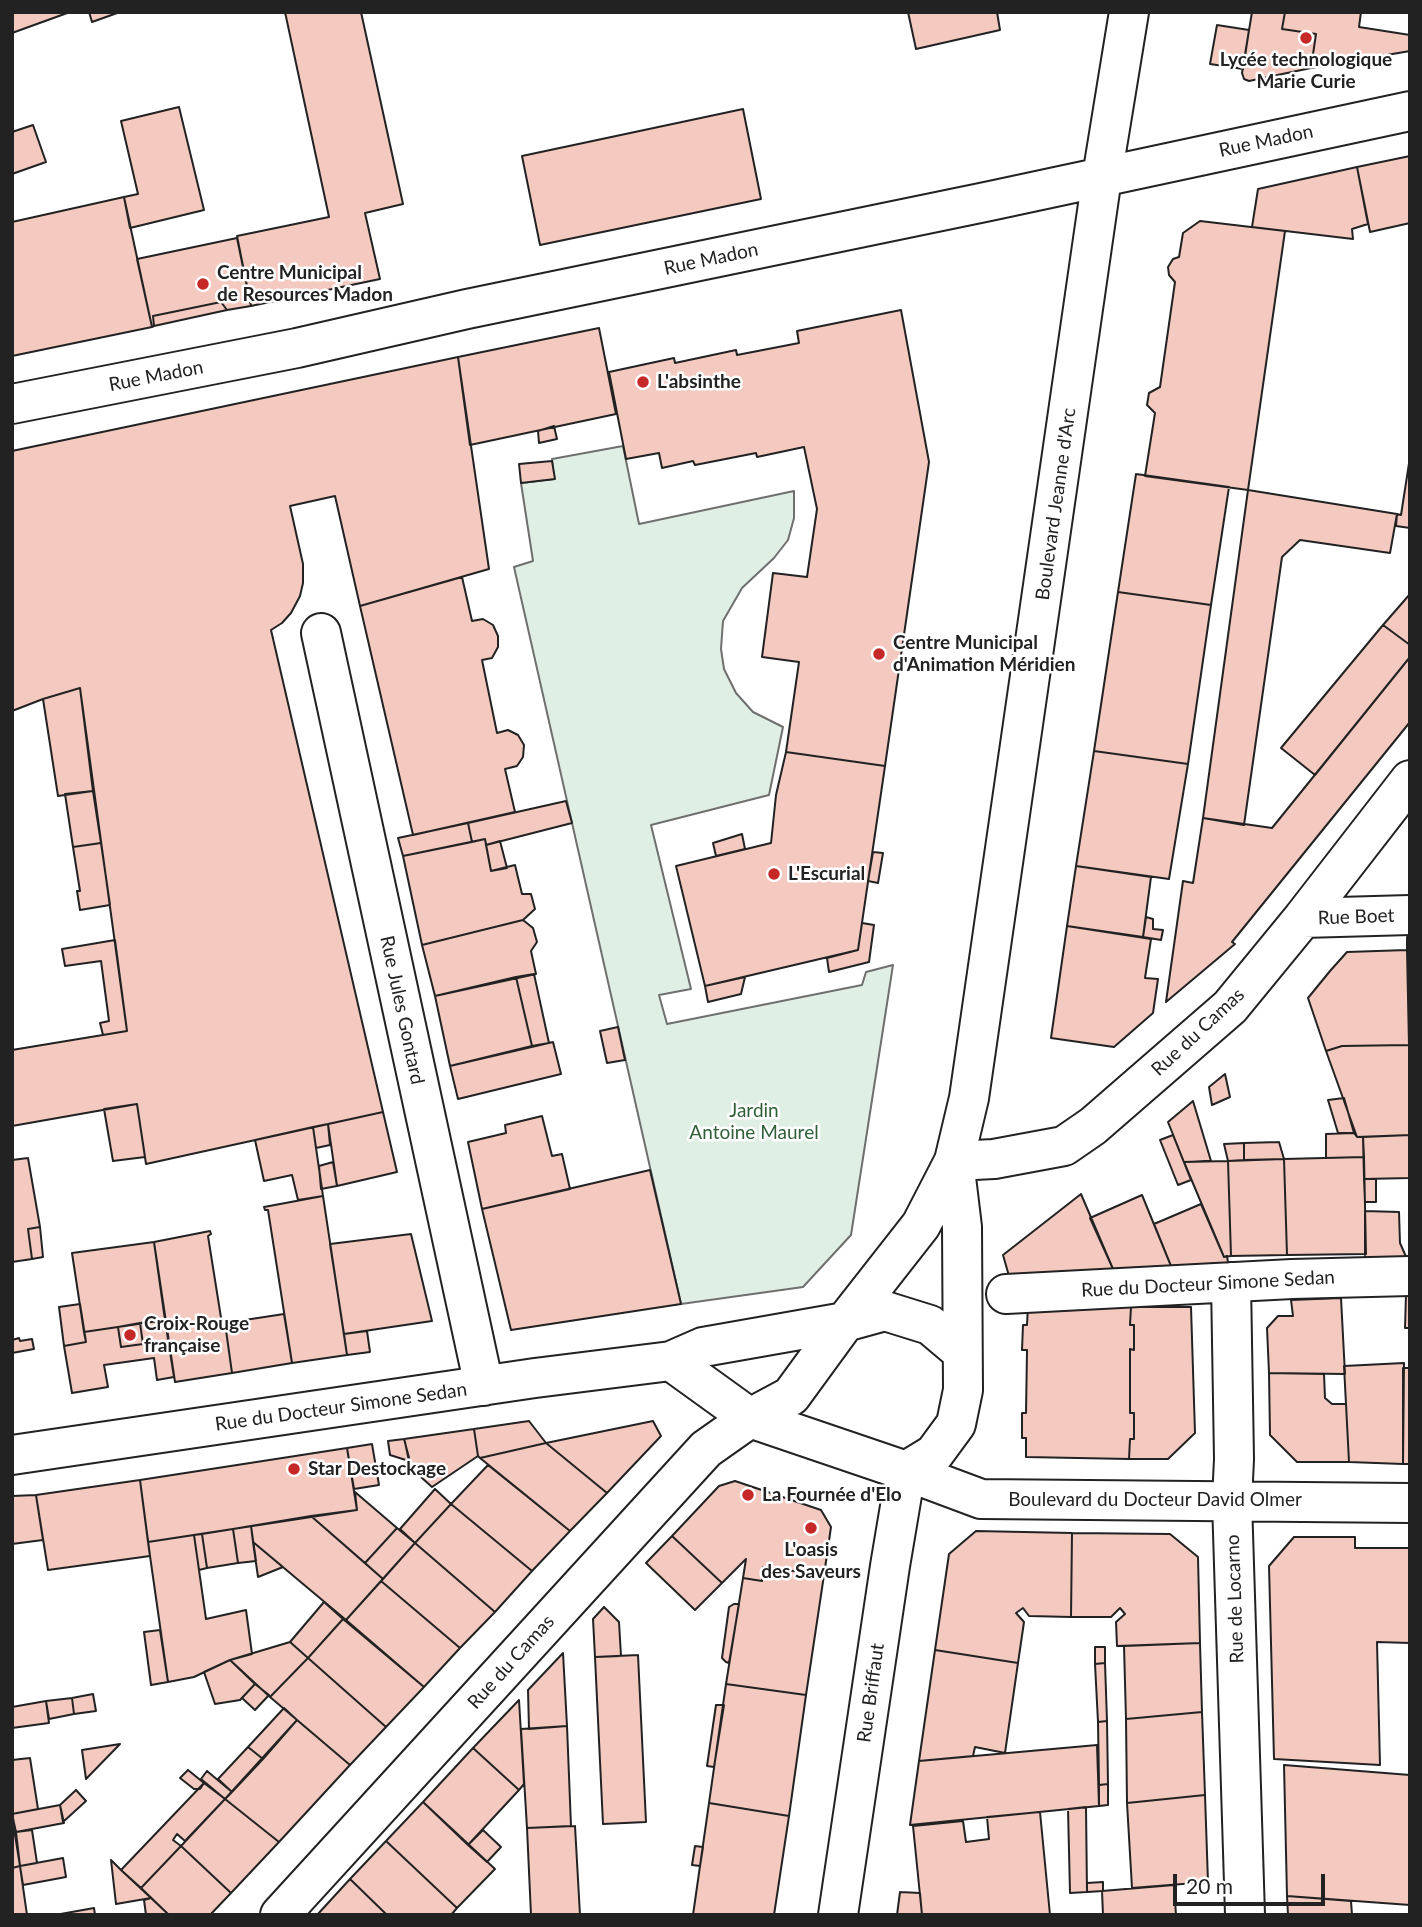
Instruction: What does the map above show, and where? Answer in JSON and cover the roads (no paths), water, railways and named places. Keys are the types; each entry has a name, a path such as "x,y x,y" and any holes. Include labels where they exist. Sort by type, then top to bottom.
{"street":[{"name":"Boulevard Jeanne d'Arc","path":"845,1322 921,1225 954,1161 969,1098 1102,177 1129,12"},
{"name":"Rue Madon","path":"12,404 298,348 467,309 1410,111"},
{"name":"Rue Jules Gontard","path":"321,633 484,1386"},
{"name":"Rue du Camas","path":"954,1161 994,1159 1064,1146 1093,1126 1230,1007 1410,780"},
{"name":"Rue Boet","path":"1303,918 1410,915"},
{"name":"Boulevard Jeanne d'Arc","path":"906,1471 934,1454 956,1424 963,1390 962,1227 954,1161"},
{"name":"Rue du Docteur Simone Sedan","path":"1006,1294 1410,1276"},
{"name":"Rue de Locarno","path":"1231,1282 1234,1460 1232,1500 1245,1915"},
{"name":"Rue du Docteur Simone Sedan","path":"12,1455 671,1360 703,1347 845,1322 885,1311 930,1325 962,1352"},
{"name":"Rue du Camas","path":"280,1915 706,1449 750,1418 791,1396 845,1322"},
{"path":"671,1360 750,1418"},
{"name":"Boulevard du Docteur David Olmer","path":"750,1418 981,1499 1410,1503"},
{"name":"Rue Briffaut","path":"838,1915 906,1471"}],"place":[{"name":"Lycée technologique Marie Curie","path":"1306,38"},
{"name":"Centre Municipal de Resources Madon","path":"203,284"},
{"name":"L'absinthe","path":"643,382"},
{"name":"Centre Municipal d'Animation Méridien","path":"879,654"},
{"name":"L'Escurial","path":"774,874"},
{"name":"Croix-Rouge française","path":"130,1335"},
{"name":"Star Destockage","path":"294,1469"},
{"name":"La Fournée d'Elo","path":"748,1495"},
{"name":"L'oasis des Saveurs","path":"811,1528"}],"park label":[{"name":"Jardin Antoine Maurel","path":"754,1122"}]}
